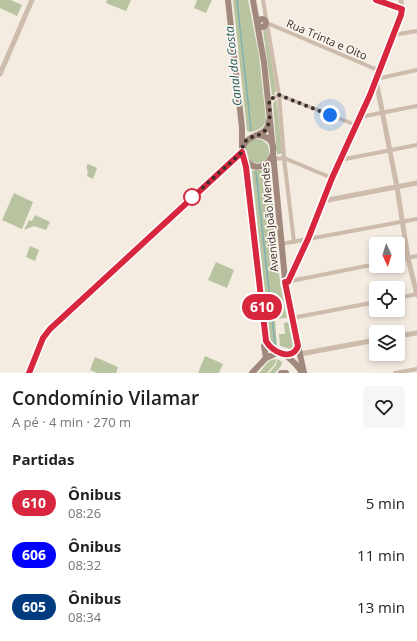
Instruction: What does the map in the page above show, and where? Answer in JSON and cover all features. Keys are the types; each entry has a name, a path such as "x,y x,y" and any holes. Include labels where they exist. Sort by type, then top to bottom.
{"main road":[{"path":"228,0 242,128 243,152 266,341 266,358"},
{"name":"Avenida João Mendes","path":"254,0 262,23 281,244 292,318 303,373"},
{"path":"242,128 244,134 254,136 267,138 272,145 274,154 269,162 260,166 250,164 243,152 245,141 254,136 264,132 268,127 270,109"},
{"path":"266,341 272,348 296,365 303,373"},
{"path":"252,373 266,358 281,353 292,354 298,346"},
{"path":"281,373 286,373"}],"street":[{"path":"0,74 2,61 32,0"},
{"name":"Avenida João Mendes","path":"263,0 262,23 279,95 284,158 294,242"},
{"path":"376,0 402,9"},
{"path":"286,282 308,239 332,178 380,71 400,18 402,9 401,0"},
{"name":"Rua Trinta e Oito","path":"262,23 380,71"},
{"path":"393,35 417,31"},
{"path":"376,78 417,70"},
{"path":"376,78 397,187 408,258 417,295 405,297"},
{"path":"269,100 279,95 356,125"},
{"path":"360,117 417,106"},
{"path":"340,160 417,145"},
{"path":"29,373 43,338 50,329 243,152"},
{"path":"274,154 332,178"},
{"path":"323,201 417,182"},
{"path":"281,244 417,219"},
{"path":"405,259 417,256"},
{"path":"286,282 369,265"},
{"path":"292,318 369,303"},
{"path":"405,335 417,333"},
{"path":"300,354 369,341"},
{"path":"395,373 417,369"}],"green space":[{"path":"0,0 11,0 22,5 17,16 0,8"},
{"path":"107,0 131,0 126,11 106,3"},
{"path":"197,0 212,0 206,13 194,8"},
{"path":"233,0 248,0 259,55 266,121 262,127 252,132 247,130"},
{"path":"266,28 276,90 274,95 272,95 263,30"},
{"path":"275,100 277,101 282,153 280,154 277,154 273,104"},
{"path":"257,139 266,142 269,151 266,160 257,163 248,160 245,151 248,142"},
{"path":"88,164 97,168 93,179 87,176"},
{"path":"268,167 270,169 280,283 287,318 275,319 277,345 272,344 270,340 252,172 253,170 261,170"},
{"path":"14,193 33,202 22,229 2,220"},
{"path":"35,215 50,222 46,230 34,226 24,230 29,220 32,221"},
{"path":"30,246 39,250 35,261 26,257"},
{"path":"216,262 234,270 227,288 208,280"},
{"path":"288,322 293,346 291,349 280,346 279,334 285,334 284,323"},
{"path":"205,356 223,364 219,373 198,373"},
{"path":"95,357 118,367 116,373 97,373 90,370"},
{"path":"276,359 275,364 267,373 259,373 269,361"},
{"path":"277,359 282,362 281,366 275,373 269,373 276,365"}],"waterway":[{"name":"Canal da Costa","path":"237,0 251,130"},
{"name":"Canal da Costa","path":"256,172 275,345"}],"bus line":[{"name":"610","path":"29,373 46,333 242,152 246,167 266,341 268,345 279,352 292,354 296,350 298,346 285,282 288,282 308,239 332,178 380,71 401,15 402,9 376,0"}],"route":[{"path":"192,197 187,202 242,152 247,139 266,130 269,123 269,100 279,95 330,115"}]}
